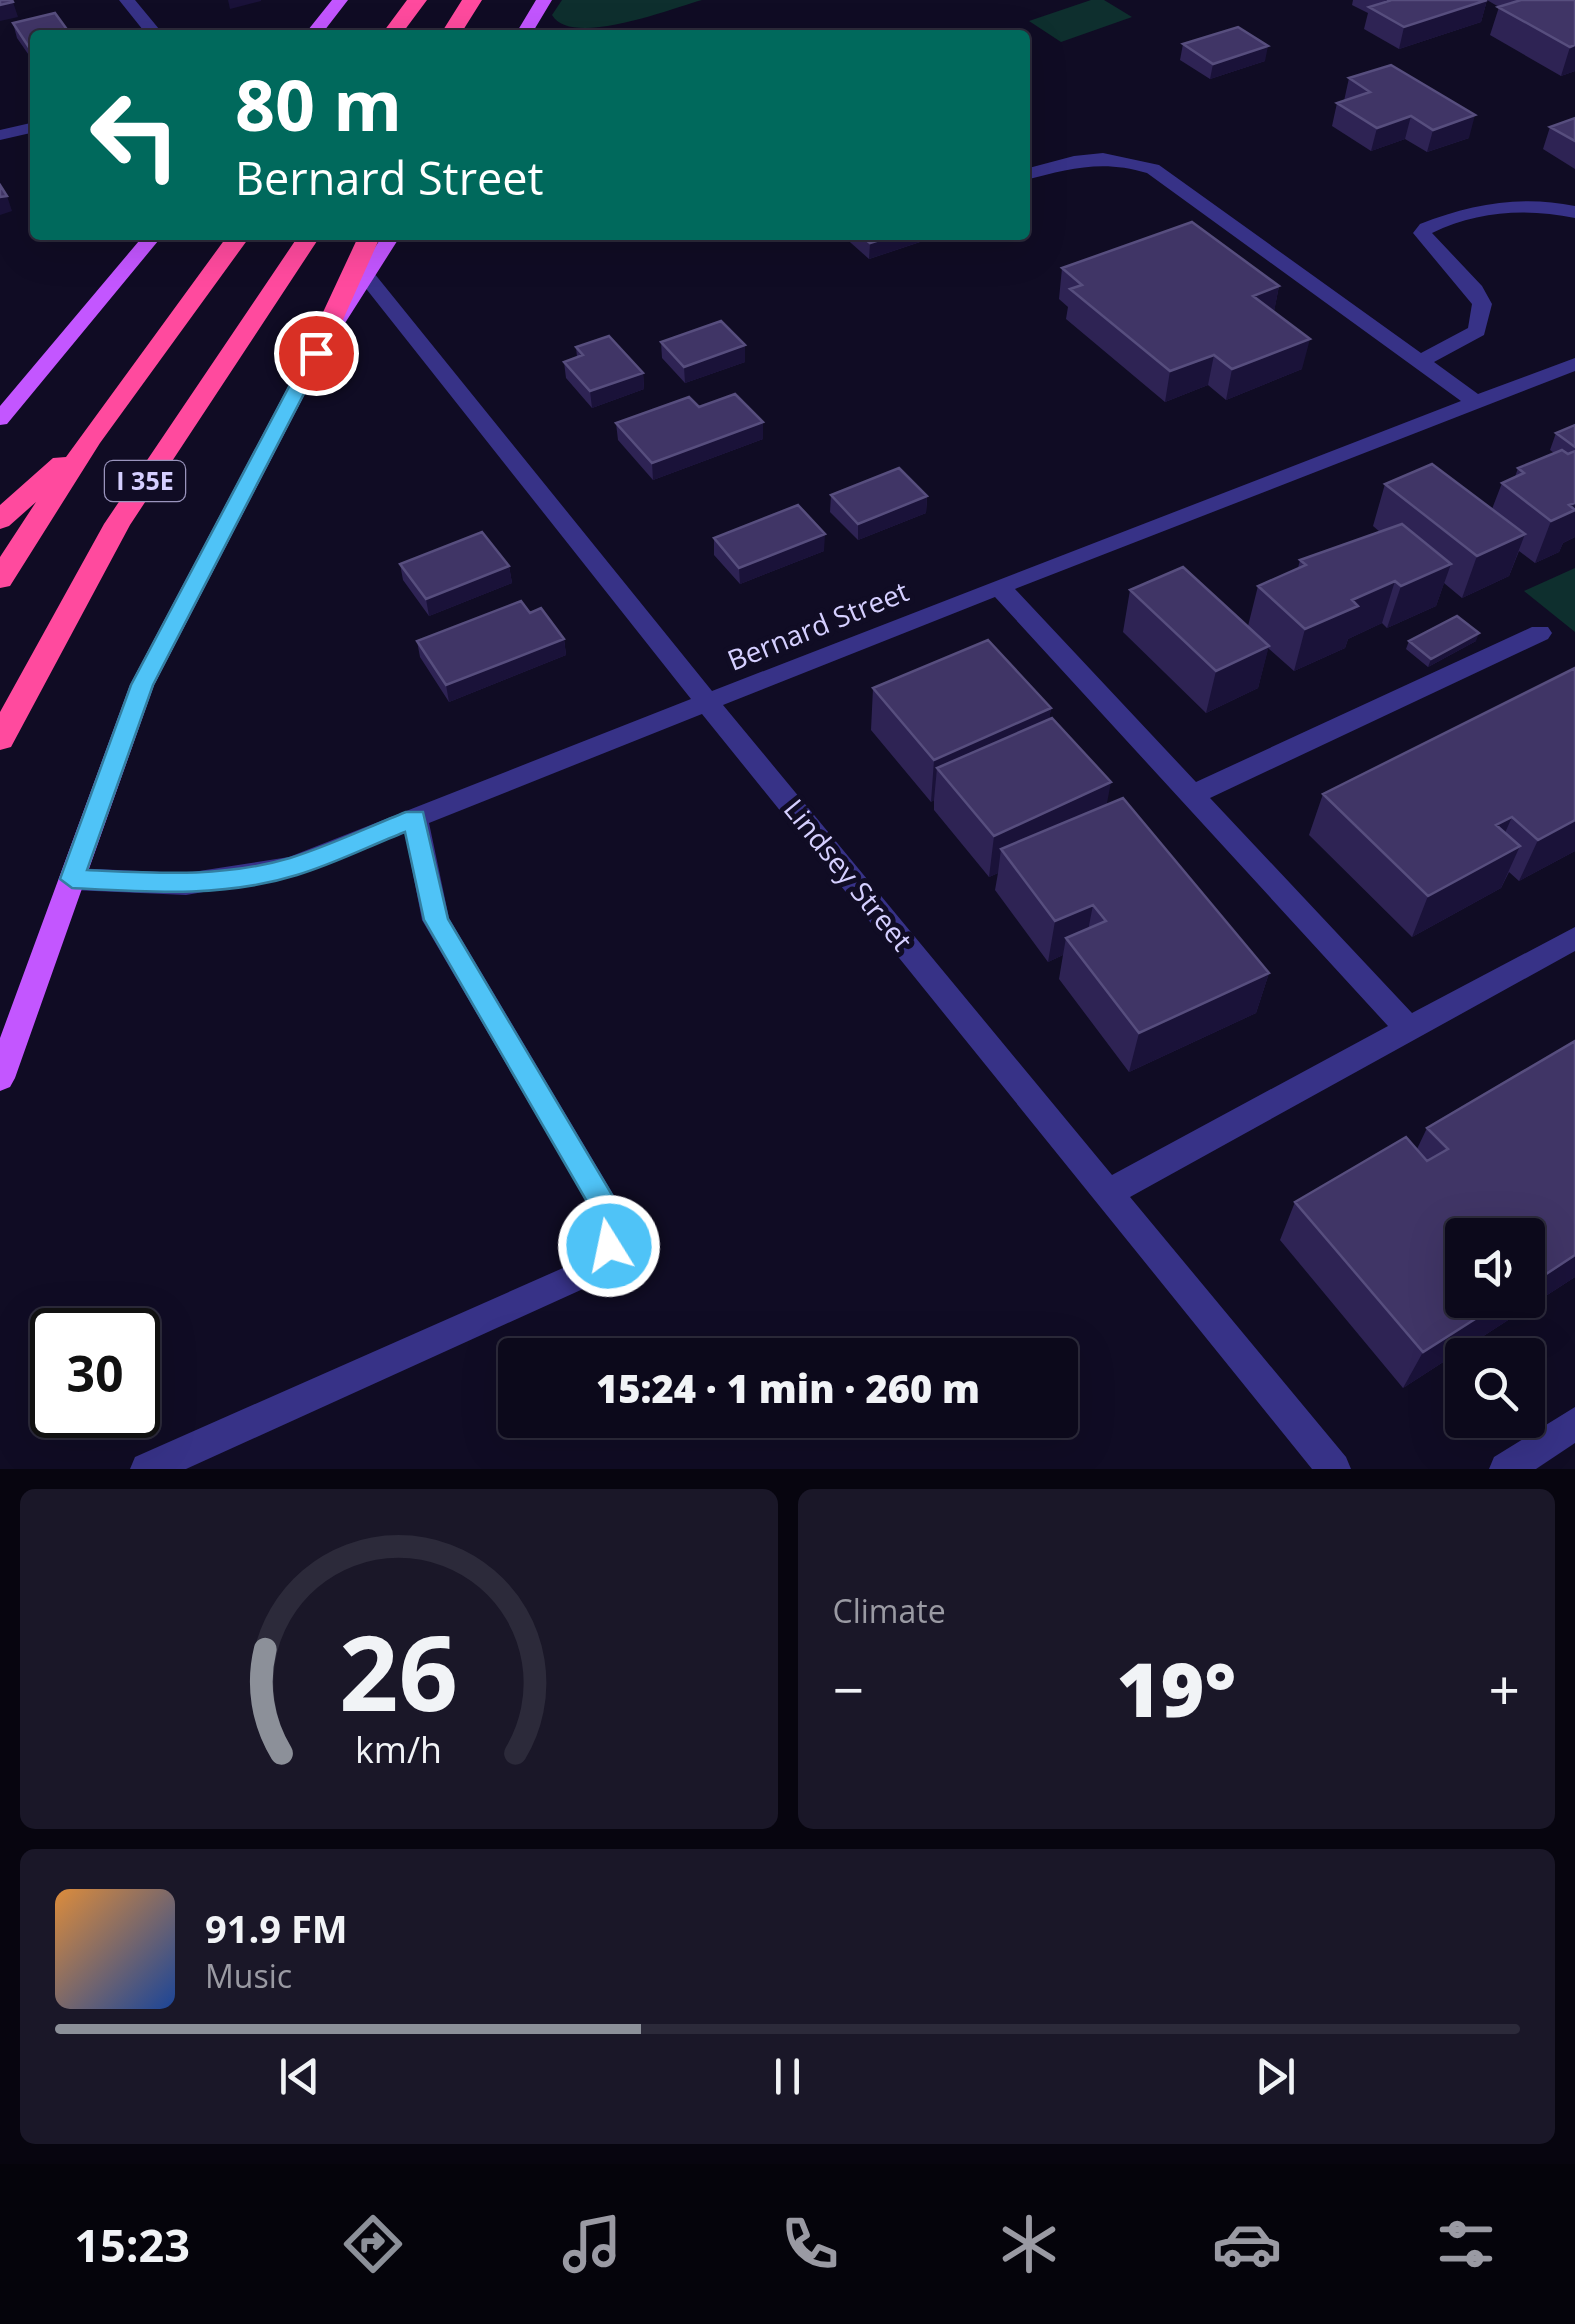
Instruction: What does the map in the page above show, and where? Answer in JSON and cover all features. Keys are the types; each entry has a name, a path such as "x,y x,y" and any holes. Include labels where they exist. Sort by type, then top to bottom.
{"highway":[{"path":"395,30 417,0"},
{"path":"453,30 473,0"},
{"path":"473,0 474,30"},
{"name":"I 35E","path":"0,579 90,439 236,240"},
{"name":"I 35E","path":"0,739 117,524 307,240"},
{"path":"316,353 368,240"},
{"path":"0,520 90,439"}],"main road":[{"path":"316,30 340,0"},
{"path":"526,30 544,0"},
{"path":"0,419 150,240"},
{"path":"0,1078 142,685 316,353 389,240"}],"street":[{"path":"127,0 152,30"},
{"path":"0,136 30,128"},
{"path":"1030,174 1090,157 1117,156 1153,169 1476,402"},
{"path":"1421,361 1477,331 1482,304 1475,290 1422,233 1427,228 1505,205 1544,204 1575,212"},
{"name":"Lindsey Street","path":"367,277 1334,1469"},
{"name":"Bernard Street","path":"72,879 186,884 292,867 999,586 1476,402 1570,372"},
{"path":"999,586 1409,1029"},
{"path":"1192,796 1540,633"},
{"path":"147,1469 583,1274 609,1246 607,1210 436,920 414,818"},
{"path":"1108,1194 1575,938"},
{"path":"1506,1469 1575,1423"}],"green space":[{"path":"562,0 702,0 622,23 579,28 563,24 552,15"},
{"path":"1091,0 1104,0 1132,17 1061,42 1029,21"},
{"path":"1575,568 1575,632 1524,591"}],"building":[{"path":"1388,0 1487,0 1404,27 1369,7"},
{"path":"1521,0 1575,0 1575,45 1570,47 1498,7"},
{"path":"55,13 67,30 30,30 30,49 13,23"},
{"path":"1238,27 1268,46 1213,64 1183,44"},
{"path":"1391,65 1475,115 1433,130 1411,116 1377,128 1337,103 1370,92 1349,78"},
{"path":"1575,118 1575,141 1550,127"},
{"path":"1192,222 1279,286 1253,296 1310,339 1232,369 1214,355 1170,371 1070,289 1082,285 1062,268"},
{"path":"721,321 745,345 684,367 661,342"},
{"path":"609,336 643,373 590,391 564,362 583,355 576,347"},
{"path":"735,394 763,422 652,463 616,423 689,397 699,407"},
{"path":"1575,425 1575,447 1556,433"},
{"path":"1562,450 1568,454 1575,451 1575,503 1569,505 1575,510 1551,521 1502,483 1524,473 1518,468"},
{"path":"1432,464 1525,534 1477,556 1385,484"},
{"path":"899,468 927,496 858,524 831,495"},
{"path":"798,505 825,534 739,568 714,538"},
{"path":"1402,524 1451,564 1401,586 1395,581 1352,600 1358,606 1305,629 1258,586 1306,565 1300,560"},
{"path":"482,532 509,566 426,599 400,564"},
{"path":"1183,567 1269,646 1216,671 1130,590"},
{"path":"521,601 530,613 541,608 564,639 446,685 417,641"},
{"path":"1457,616 1479,633 1431,659 1409,641"},
{"path":"988,640 1051,708 934,760 873,688"},
{"path":"1575,668 1575,820 1538,840 1512,817 1496,825 1520,846 1428,896 1323,794"},
{"path":"1052,718 1111,782 994,836 937,768"},
{"path":"1123,798 1269,973 1139,1033 1066,938 1106,921 1093,905 1055,921 1001,849"},
{"path":"1575,1041 1575,1255 1545,1275 1545,1218 1445,1218 1445,1318 1477,1318 1423,1352 1295,1202 1406,1137 1427,1161 1448,1149 1427,1128"}],"route":[{"path":"316,353 142,685 72,879 186,884 227,880 292,867 414,818 436,920 607,1210 609,1246"}]}
